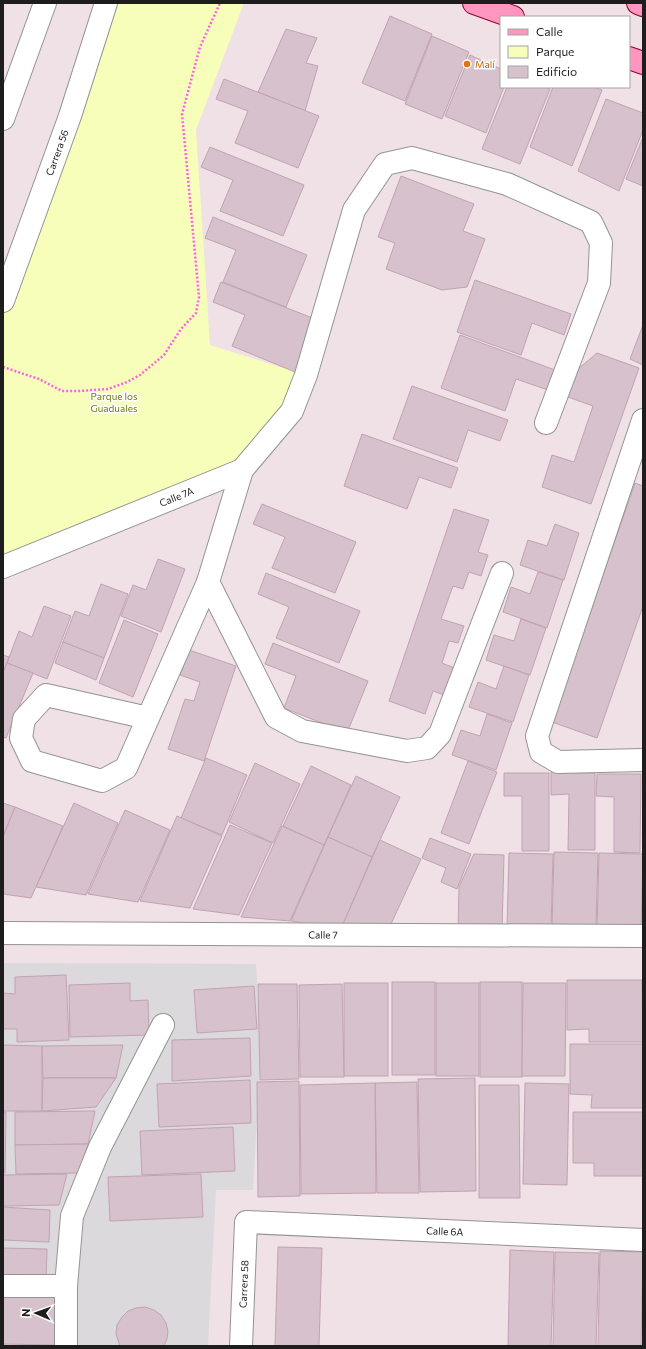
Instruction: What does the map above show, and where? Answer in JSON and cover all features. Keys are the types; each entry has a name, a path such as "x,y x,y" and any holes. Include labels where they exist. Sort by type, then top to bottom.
{"main road":[{"path":"474,3 510,16"},
{"path":"638,3 643,5"},
{"path":"630,58 643,63"}],"street":[{"path":"3,119 45,3"},
{"name":"Carrera 56","path":"3,301 70,116 106,3"},
{"name":"Calle 7A","path":"3,567 242,470 292,412 306,375 354,210 385,164 412,158 507,184 591,222 601,243 599,283 546,423"},
{"path":"643,420 537,736 541,752 558,762 643,760"},
{"path":"148,718 46,695 24,719 21,738 32,761 102,781 126,768 208,582 242,470"},
{"path":"208,582 276,717 302,731 407,751 427,748 440,734 502,573"},
{"name":"Calle 7","path":"3,933 643,936"},
{"path":"66,1346 66,1286 72,1216 100,1147 163,1025"},
{"name":"Calle 6A","path":"246,1222 643,1240"},
{"name":"Carrera 58","path":"241,1346 246,1222"},
{"path":"3,1286 66,1286"}],"path":[{"path":"3,367 40,379 62,391 108,389 127,382 140,375 164,355 180,330 196,313 199,297 182,114 200,47 220,3"}],"shaded area":[{"path":"3,963 256,964 261,1046 253,1190 216,1190 208,1346 3,1346"}],"green space":[{"name":"Parque los Guaduales","path":"106,3 244,3 196,130 210,345 306,375 242,470 3,567 3,301"}],"building":[{"path":"390,16 432,34 405,101 362,83"},
{"path":"286,29 317,38 306,63 318,66 305,111 258,92"},
{"path":"432,36 469,52 442,119 405,104"},
{"path":"470,55 500,69 500,88 504,88 486,133 445,116"},
{"path":"224,79 319,116 298,168 235,143 248,111 216,99"},
{"path":"507,88 550,89 520,164 482,149"},
{"path":"553,88 596,88 602,90 572,166 530,147"},
{"path":"606,99 643,113 643,130 619,191 578,171"},
{"path":"643,137 643,186 626,179"},
{"path":"210,147 304,185 283,236 220,211 233,180 201,167"},
{"path":"401,176 474,204 463,231 485,239 467,287 442,290 386,269 395,243 378,237"},
{"path":"213,217 307,255 286,307 223,282 236,250 205,238"},
{"path":"475,280 571,314 564,335 532,323 521,355 457,332"},
{"path":"221,282 315,319 295,372 232,346 245,315 213,302"},
{"path":"643,325 643,365 630,359"},
{"path":"460,335 555,370 548,390 516,379 505,411 441,388"},
{"path":"597,353 639,368 591,504 542,487 552,455 574,462 593,406 568,397 577,370"},
{"path":"412,386 508,420 500,441 468,430 457,462 393,439"},
{"path":"362,434 458,468 451,488 419,477 407,509 344,486"},
{"path":"635,483 643,486 643,606 597,738 552,722"},
{"path":"262,504 356,542 335,593 272,568 285,537 253,524"},
{"path":"454,509 489,520 478,552 488,555 481,576 469,572 463,589 453,586 441,619 464,626 458,643 449,641 442,663 457,669 447,696 433,691 425,714 389,701"},
{"path":"555,524 579,533 564,580 520,565 528,540 547,546"},
{"path":"158,559 185,569 161,632 121,616 133,585 146,590"},
{"path":"538,572 563,580 547,628 503,612 511,587 530,594"},
{"path":"266,573 360,611 339,663 276,638 289,607 258,594"},
{"path":"101,584 128,594 104,658 63,642 75,611 89,616"},
{"path":"44,606 71,616 47,679 7,663 19,631 32,637"},
{"path":"521,619 546,628 530,675 486,660 494,635 514,641"},
{"path":"124,620 158,634 133,697 99,683"},
{"path":"63,642 104,658 96,680 55,663"},
{"path":"273,643 368,681 347,733 284,708 296,676 265,664"},
{"path":"189,650 236,666 204,761 168,749 185,699 194,701 200,682 180,675"},
{"path":"3,655 9,657 3,673"},
{"path":"7,663 33,673 6,738 3,737 3,673"},
{"path":"504,666 529,675 513,722 469,707 478,682 496,689"},
{"path":"487,714 512,723 496,770 452,755 461,730 480,736"},
{"path":"206,758 247,775 222,835 181,818"},
{"path":"468,761 497,772 469,844 441,833"},
{"path":"255,763 300,784 273,843 229,822"},
{"path":"311,766 351,785 324,845 283,826"},
{"path":"551,772 595,773 595,850 568,850 569,794 551,795"},
{"path":"504,773 549,773 549,851 522,851 522,796 504,796"},
{"path":"597,774 641,774 640,853 614,852 614,797 596,796"},
{"path":"356,776 400,797 372,857 328,837"},
{"path":"3,803 15,807 3,837"},
{"path":"74,803 118,823 86,895 36,887"},
{"path":"15,807 63,826 31,898 3,894 3,837"},
{"path":"125,810 170,830 138,902 88,894"},
{"path":"177,816 222,836 190,908 140,901"},
{"path":"230,825 272,843 239,915 193,909"},
{"path":"282,826 324,845 290,921 241,917"},
{"path":"328,837 372,857 341,929 291,921"},
{"path":"430,838 471,854 457,889 441,882 446,868 422,858"},
{"path":"380,840 421,859 391,924 341,929"},
{"path":"554,852 598,853 596,928 552,927"},
{"path":"509,853 553,854 551,930 507,929"},
{"path":"599,853 643,854 641,930 597,929"},
{"path":"474,854 504,855 502,931 458,930 459,887"},
{"path":"66,975 69,1040 17,1042 17,1029 3,1029 3,993 15,994 15,977"},
{"path":"567,980 642,980 643,1042 589,1042 589,1029 567,1030"},
{"path":"392,982 435,982 435,1075 392,1075"},
{"path":"480,982 522,982 522,1077 480,1077"},
{"path":"130,983 130,1001 148,1000 149,1035 70,1037 69,985"},
{"path":"344,983 388,983 388,1076 344,1076"},
{"path":"436,983 479,983 479,1076 436,1076"},
{"path":"523,983 566,983 565,1076 522,1076"},
{"path":"258,984 297,984 299,1079 260,1080"},
{"path":"342,984 344,1077 300,1077 299,985"},
{"path":"254,986 257,1029 197,1033 194,990"},
{"path":"250,1038 251,1076 172,1081 172,1040"},
{"path":"570,1044 643,1044 643,1108 591,1108 592,1095 570,1094"},
{"path":"3,1045 42,1046 42,1111 3,1111"},
{"path":"123,1045 116,1078 43,1078 42,1046"},
{"path":"43,1078 116,1078 96,1107 42,1111"},
{"path":"475,1078 476,1191 420,1192 418,1079"},
{"path":"250,1080 251,1123 159,1127 157,1084"},
{"path":"299,1081 300,1196 258,1197 257,1082"},
{"path":"417,1082 419,1193 377,1193 375,1083"},
{"path":"375,1083 376,1193 301,1194 300,1085"},
{"path":"525,1083 569,1084 567,1185 523,1184"},
{"path":"479,1085 519,1085 520,1198 479,1198"},
{"path":"95,1111 88,1144 15,1145 15,1112"},
{"path":"3,1112 6,1112 5,1173 3,1173"},
{"path":"573,1112 643,1112 643,1176 594,1176 594,1163 573,1163"},
{"path":"233,1127 235,1171 142,1175 140,1131"},
{"path":"88,1144 79,1173 16,1174 15,1145"},
{"path":"67,1174 59,1205 3,1206 3,1175"},
{"path":"201,1174 203,1217 110,1221 108,1177"},
{"path":"3,1207 50,1210 49,1242 3,1240"},
{"path":"278,1247 322,1248 319,1346 275,1346"},
{"path":"3,1248 47,1249 46,1282 3,1281"},
{"path":"510,1250 554,1252 551,1346 508,1346"},
{"path":"600,1251 643,1252 641,1346 598,1346"},
{"path":"555,1252 599,1253 596,1346 553,1346"},
{"path":"3,1294 58,1295 56,1345 3,1344"},
{"path":"145,1307 154,1310 161,1315 166,1323 168,1331 164,1346 120,1346 116,1334 117,1325 122,1317 128,1311"}],"place":[{"name":"Malí","path":"467,64"}]}
